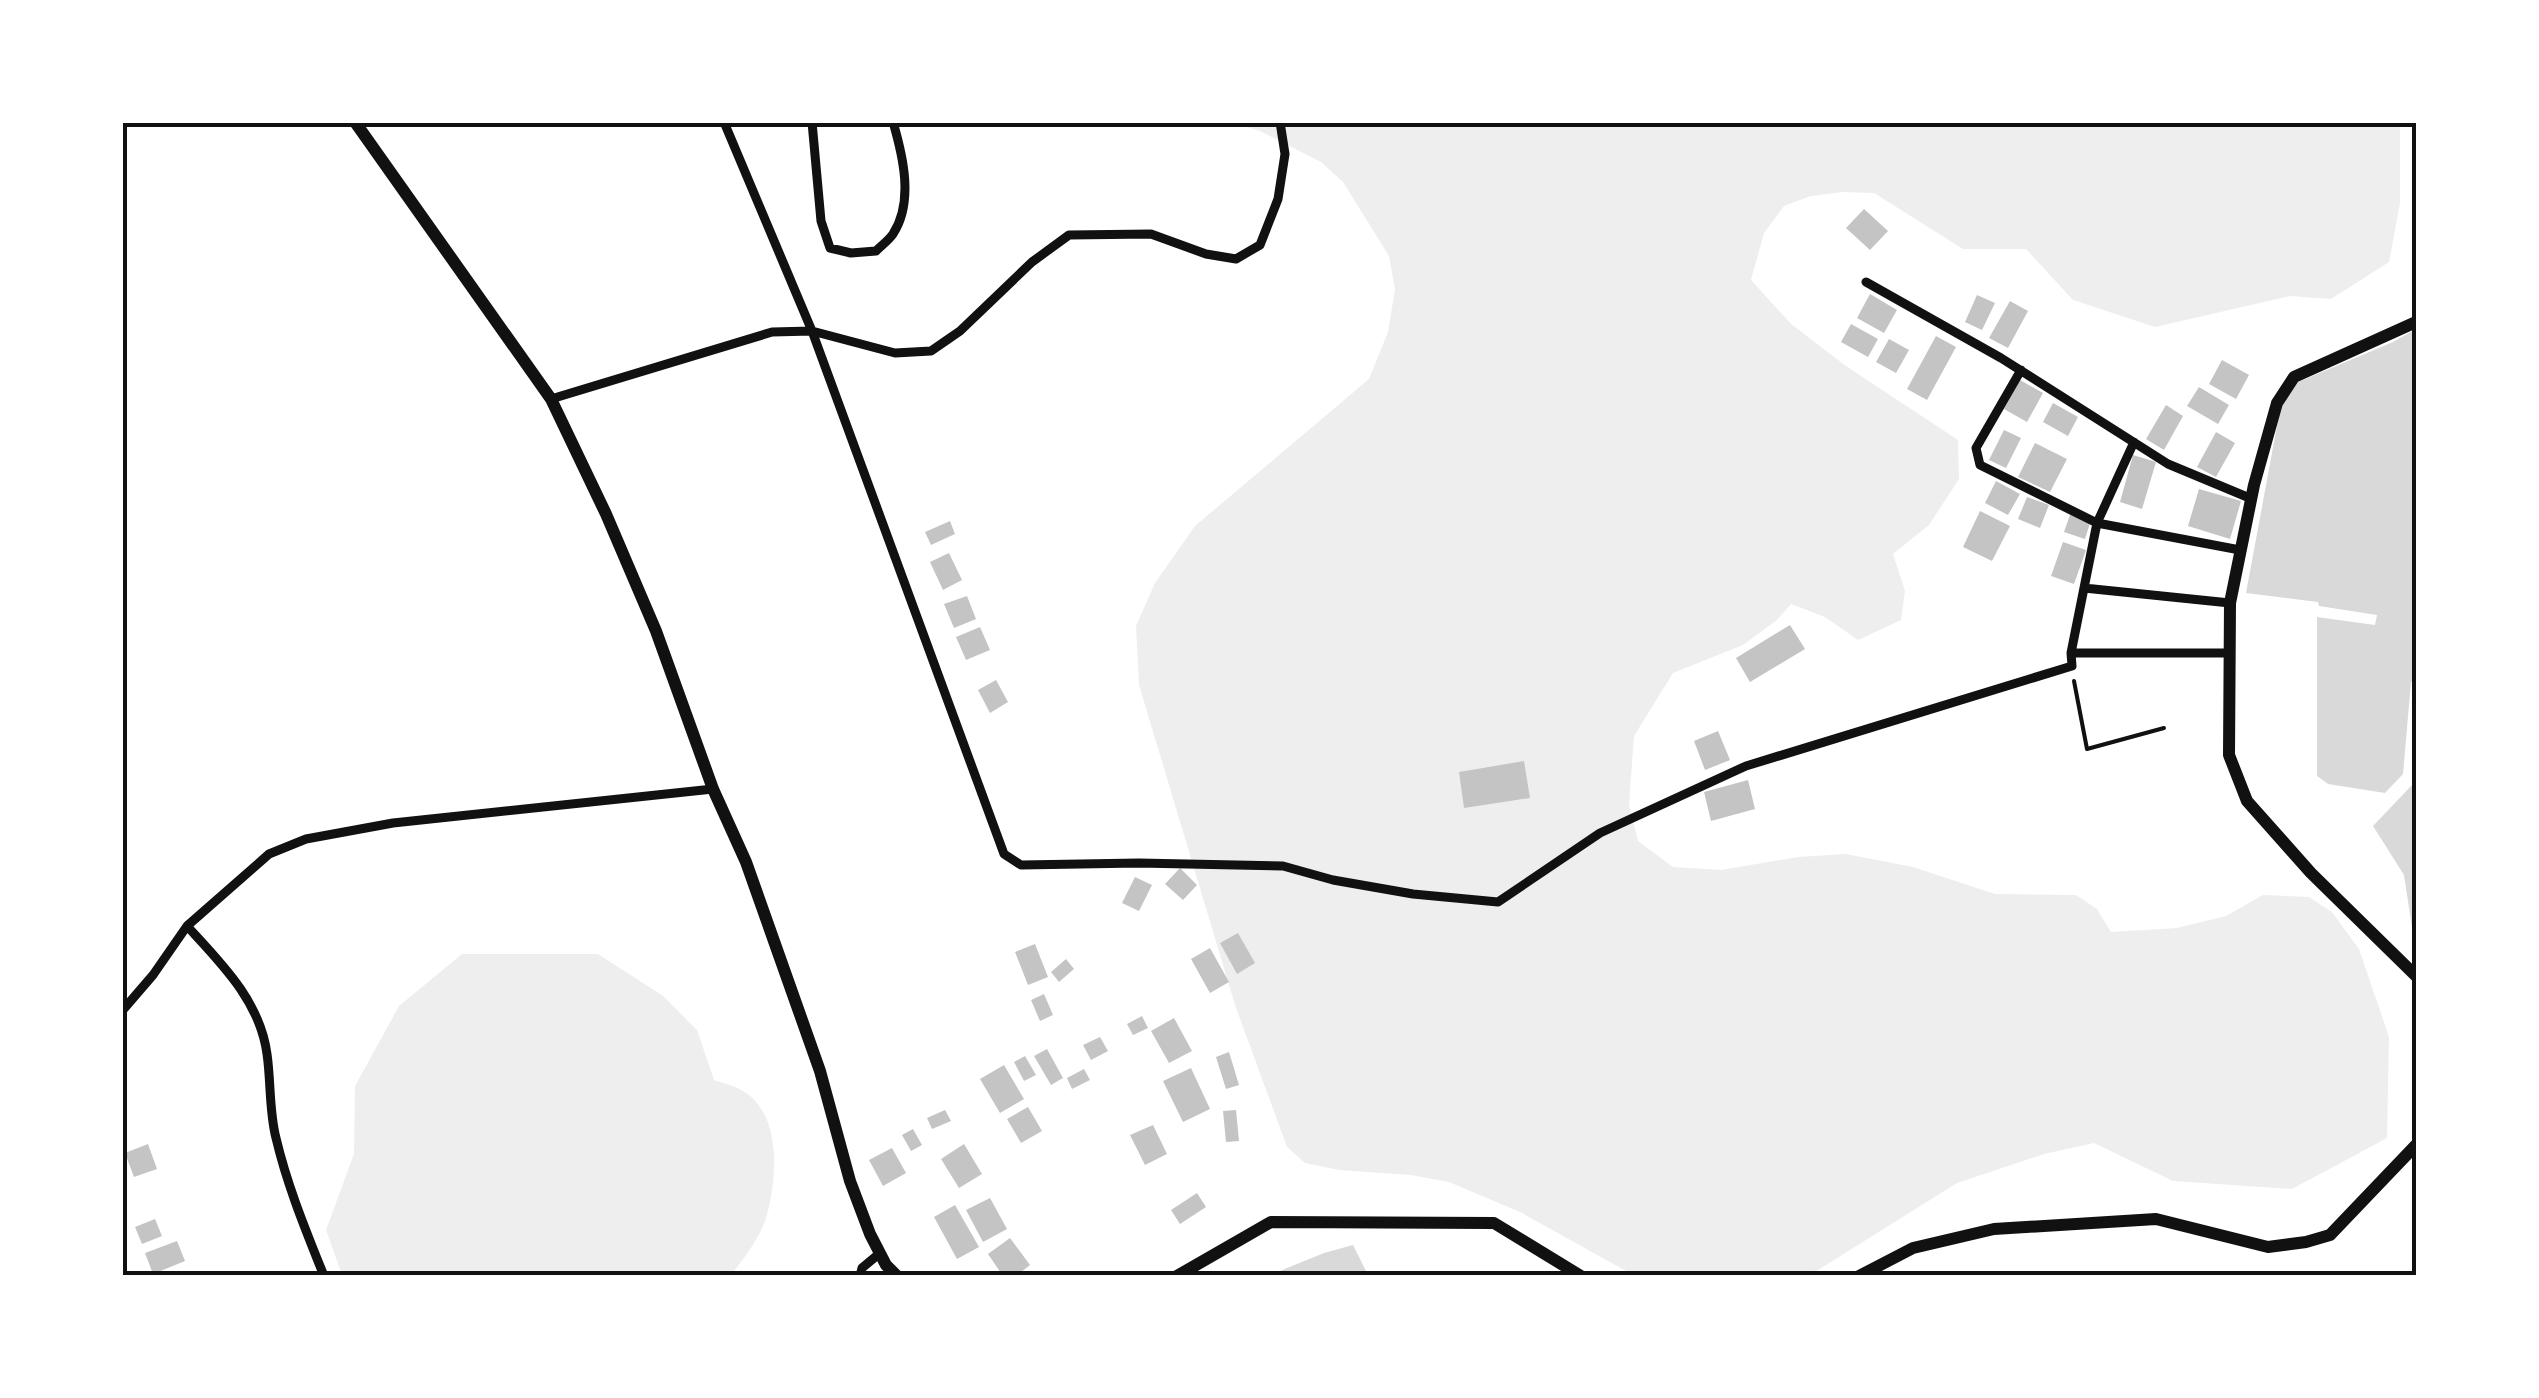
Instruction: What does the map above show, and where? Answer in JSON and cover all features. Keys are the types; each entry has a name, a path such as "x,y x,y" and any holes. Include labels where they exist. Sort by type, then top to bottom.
{"main road":[{"path":"355,122 551,399 606,514 656,631 713,789 746,862 820,1071 850,1180 880,1253 896,1276"},
{"path":"2416,322 2294,377 2277,403 2230,603 2229,755 2246,801 2416,976"},
{"path":"1859,1276 1913,1248 1994,1229 2156,1219 2268,1247 2306,1242 2330,1235 2416,1146"},
{"path":"1177,1276 1271,1222 1494,1223 1581,1276"}],"street":[{"path":"724,122 812,331 1004,854 1021,865 1284,866 1333,880 1413,894 1498,902 1600,833 1746,766 2072,666 2071,653 2097,522 2134,442"},
{"path":"812,122 820,222 830,248 851,253 876,251 894,233 904,195 903,155 893,122"},
{"path":"551,399 772,332 812,331 895,353 930,351 960,331 1032,262 1069,235 1151,234 1206,254 1236,259 1260,246 1278,199 1285,154 1280,122"},
{"path":"1866,282 2021,370 2168,464 2252,499"},
{"path":"2021,370 1976,448 1980,464 2097,522 2240,550"},
{"path":"2084,588 2230,603"},
{"path":"2071,653 2230,653"},
{"path":"122,1011 154,975 187,926 269,854 306,839 393,823 713,789"},
{"path":"187,926 237,980 267,1049 275,1136 324,1276"},
{"path":"860,1276 862,1268 880,1253"}],"path":[{"path":"2072,666 2087,749 2164,728"}],"shaded area":[{"path":"1234,123 2400,123 2400,203 2389,262 2331,299 2290,296 2155,327 2073,300 2026,249 1963,249 1874,193 1811,196 1784,206 1764,233 1751,280 1791,324 1846,366 1958,440 1959,479 1929,525 1893,554 1905,591 1901,620 1858,640 1825,617 1791,604 1777,620 1743,645 1673,673 1634,736 1629,805 1638,841 1673,867 1721,870 1798,857 1846,854 1913,867 1995,894 2076,895 2097,909 2111,932 2177,928 2226,916 2263,895 2309,897 2332,912 2359,949 2389,1037 2387,1138 2292,1189 2173,1181 2094,1143 2044,1154 1957,1183 1818,1270 1801,1275 1635,1276 1520,1212 1449,1182 1305,1163 1287,1147 1235,1005 1139,685 1136,626 1155,583 1195,526 1369,379 1388,332 1395,289 1389,256 1343,182 1321,162 1260,131"},
{"path":"2416,329 2416,681 2411,682 2403,774 2385,793 2328,784 2317,776 2317,617 2375,625 2377,615 2319,606 2318,602 2246,593 2284,388"},
{"path":"2416,775 2416,954 2404,875 2373,826 2413,784"},
{"path":"462,954 598,954 663,996 697,1030 714,1080 740,1089 756,1101 765,1115 773,1148 773,1183 767,1215 731,1275 342,1275 326,1230 354,1154 355,1086 399,1006"},
{"path":"1353,1245 1368,1275 1270,1275 1324,1253"}],"building":[{"path":"1864,209 1888,231 1870,250 1846,228"},
{"path":"1870,294 1897,310 1884,333 1857,318"},
{"path":"1977,295 1995,303 1982,330 1965,322"},
{"path":"2010,301 2028,311 2008,348 1989,338"},
{"path":"1851,324 1878,339 1868,357 1841,342"},
{"path":"1936,336 1956,347 1927,400 1907,389"},
{"path":"1889,339 1909,350 1896,373 1876,362"},
{"path":"2222,360 2249,375 2236,399 2209,384"},
{"path":"2020,380 2043,393 2027,422 2004,409"},
{"path":"2199,387 2229,405 2218,424 2187,406"},
{"path":"2053,403 2078,417 2068,436 2043,422"},
{"path":"2166,405 2183,416 2164,450 2146,439"},
{"path":"2004,430 2021,438 2006,468 1989,460"},
{"path":"2216,432 2235,443 2216,477 2197,467"},
{"path":"2035,443 2067,459 2050,492 2018,477"},
{"path":"2133,455 2156,462 2142,509 2120,502"},
{"path":"1996,481 2020,494 2008,515 1985,503"},
{"path":"2199,489 2241,501 2230,539 2188,526"},
{"path":"2027,497 2049,505 2040,528 2018,519"},
{"path":"1980,511 2010,526 1992,561 1963,547"},
{"path":"2071,512 2091,520 2085,539 2064,532"},
{"path":"950,521 955,534 931,545 925,532"},
{"path":"2063,542 2086,550 2074,584 2051,576"},
{"path":"949,553 962,580 943,590 930,562"},
{"path":"967,596 976,619 954,628 944,604"},
{"path":"1790,625 1805,649 1750,682 1736,658"},
{"path":"980,627 990,650 966,660 956,637"},
{"path":"996,680 1008,702 990,713 978,690"},
{"path":"1718,731 1730,760 1705,770 1694,741"},
{"path":"1524,761 1530,798 1464,808 1459,772"},
{"path":"1748,780 1755,809 1711,821 1704,792"},
{"path":"1180,868 1197,885 1183,900 1165,884"},
{"path":"1135,877 1152,885 1139,911 1122,903"},
{"path":"1238,933 1255,963 1237,974 1220,943"},
{"path":"1035,944 1048,977 1028,985 1015,952"},
{"path":"1210,948 1229,982 1210,993 1191,959"},
{"path":"1066,959 1074,969 1059,982 1051,972"},
{"path":"1044,994 1053,1015 1040,1021 1031,1000"},
{"path":"1142,1016 1148,1028 1133,1035 1127,1024"},
{"path":"1174,1018 1192,1051 1169,1063 1151,1031"},
{"path":"1100,1037 1108,1051 1091,1060 1083,1045"},
{"path":"1047,1049 1063,1078 1051,1085 1034,1056"},
{"path":"1229,1052 1239,1085 1226,1089 1216,1057"},
{"path":"1025,1056 1036,1075 1024,1081 1014,1062"},
{"path":"1004,1065 1024,1099 1000,1113 980,1079"},
{"path":"1191,1068 1210,1109 1183,1122 1163,1081"},
{"path":"1084,1069 1090,1080 1072,1089 1067,1078"},
{"path":"1028,1107 1042,1131 1021,1143 1007,1119"},
{"path":"945,1110 951,1121 932,1129 927,1118"},
{"path":"1236,1110 1239,1141 1226,1142 1223,1111"},
{"path":"1153,1125 1167,1154 1145,1165 1130,1135"},
{"path":"913,1129 922,1145 911,1151 902,1135"},
{"path":"148,1144 157,1169 134,1177 125,1153"},
{"path":"964,1144 982,1174 959,1188 941,1159"},
{"path":"892,1148 906,1173 883,1186 869,1160"},
{"path":"1197,1193 1206,1207 1180,1224 1171,1210"},
{"path":"990,1198 1007,1229 983,1242 966,1210"},
{"path":"955,1205 979,1247 957,1259 934,1217"},
{"path":"155,1219 162,1236 142,1244 135,1227"},
{"path":"1010,1238 1030,1265 1016,1276 1003,1276 988,1254"},
{"path":"177,1241 185,1261 153,1274 145,1253"}]}
